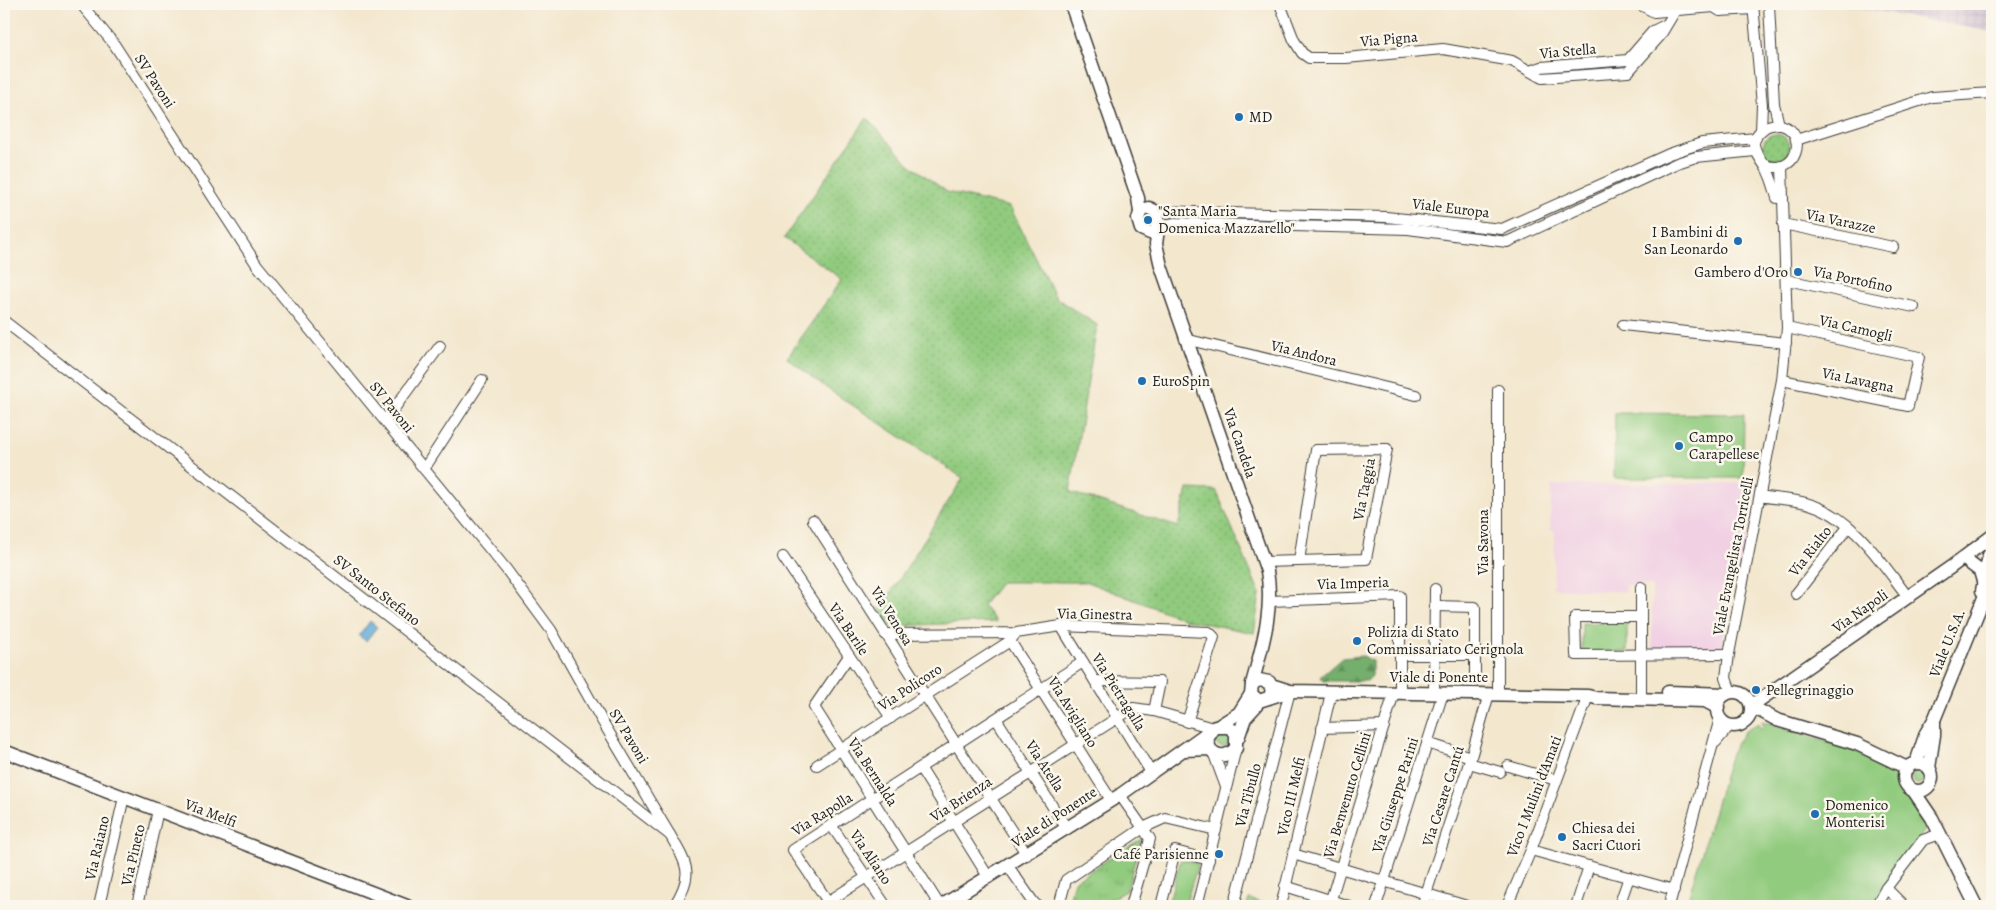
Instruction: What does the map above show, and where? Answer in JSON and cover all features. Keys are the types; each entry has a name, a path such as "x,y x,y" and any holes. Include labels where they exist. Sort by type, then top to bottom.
{"main road":[{"name":"Via Candela","path":"1071,4 1138,198 1147,210 1154,229 1161,266 1264,562 1270,601 1260,656 1258,694"},
{"name":"Via Candela","path":"1147,210 1139,225 1154,229"},
{"name":"Via Napoli","path":"1748,707 1951,567 1989,538"},
{"name":"Via Napoli","path":"1989,538 1991,556"},
{"path":"1951,567 1991,556"},
{"name":"Viale U.S.A.","path":"1909,769 1934,720 1982,600 1988,580 1991,556"},
{"path":"1968,562 1988,580"},
{"name":"Via Candela","path":"1260,656 1261,671 1268,682"},
{"path":"1258,694 1258,680 1268,682"},
{"name":"Viale di Ponente","path":"1268,682 1290,691"},
{"name":"Viale di Ponente","path":"948,905 1152,774 1181,750 1239,713 1258,694 1272,692 1268,682"},
{"name":"Viale di Ponente","path":"1258,694 1290,691 1641,696 1693,692 1739,692 1748,707 1777,720 1857,744 1909,769"},
{"path":"1723,717 1719,701 1728,693"},
{"name":"Viale di Ponente","path":"1237,743 1245,718 1258,694"},
{"name":"Viale di Ponente","path":"1641,696 1704,701 1723,717 1741,724 1748,707"},
{"name":"Viale U.S.A.","path":"1929,768 1934,735 1934,720"},
{"path":"1181,750 1212,751 1218,755 1228,754 1237,743 1229,726 1215,728 1207,739 1212,751"},
{"name":"Via Melfi","path":"4,751 407,906"},
{"path":"1932,818 1930,786 1933,777 1929,768 1922,763 1909,769 1905,783 1913,790 1932,818 1973,905"},
{"path":"1913,790 1922,791 1930,786"}],"street":[{"name":"SV Pavoni","path":"82,4 114,44 257,266 506,569 551,630 670,835"},
{"name":"Via Pigna","path":"1280,4 1294,40 1302,53 1309,58 1346,58 1443,50 1512,61 1530,71"},
{"path":"1639,4 1654,12 1716,5 1720,11 1753,6 1762,105 1755,151"},
{"path":"1768,4 1774,104 1779,125"},
{"name":"Via Stella","path":"1530,71 1542,78 1628,72 1660,36 1675,11"},
{"path":"1796,140 1932,97 1992,93"},
{"path":"1758,134 1772,125 1779,125 1792,131 1796,140 1796,151 1793,158 1782,166 1770,167 1764,164"},
{"name":"Viale Europa","path":"1147,210 1386,217 1502,229 1669,154 1702,143 1758,134"},
{"name":"Viale Europa","path":"1154,229 1175,223 1408,229 1507,242 1677,163 1696,157 1755,151"},
{"name":"Viale Evangelista Torricelli","path":"1755,151 1764,164 1774,185 1783,221"},
{"name":"Viale Evangelista Torricelli","path":"1728,693 1726,678 1729,654 1782,380 1786,343 1787,280 1782,166"},
{"name":"Via Varazze","path":"1783,221 1893,247"},
{"name":"Via Portofino","path":"1787,280 1914,307"},
{"name":"SV Santo Stefano","path":"4,321 670,835 683,857 687,869 685,889 674,906"},
{"path":"1623,325 1786,343"},
{"name":"Via Camogli","path":"1787,328 1919,358"},
{"name":"Via Andora","path":"1186,339 1416,395"},
{"path":"385,421 440,346"},
{"name":"Via Lavagna","path":"1782,380 1908,406 1919,358"},
{"path":"424,469 482,380"},
{"name":"Via Savona","path":"1494,694 1498,390"},
{"name":"Via Taggia","path":"1264,562 1366,559 1387,449 1316,450 1299,560"},
{"path":"1760,496 1806,503 1823,510 1848,527 1863,539 1908,597"},
{"name":"Via Venosa","path":"814,520 990,798"},
{"name":"Via Rialto","path":"1796,594 1848,527"},
{"name":"Via Barile","path":"783,557 890,718"},
{"path":"1641,587 1641,696"},
{"name":"Via Giuseppe Parini","path":"1376,906 1427,743 1438,693 1433,655 1434,589"},
{"name":"Via Imperia","path":"1270,601 1400,596 1400,655 1397,693"},
{"path":"1434,606 1475,607 1474,677"},
{"path":"1641,618 1575,617 1576,655 1729,654"},
{"name":"Via Ginestra","path":"885,634 1013,637 1061,626 1209,632 1214,637 1190,722"},
{"name":"Via Pietragalla","path":"1061,626 1152,774"},
{"name":"Via Avigliano","path":"1013,637 1041,690 1075,744 1116,798 1143,828"},
{"name":"Via Policoro","path":"817,765 1013,637"},
{"path":"1400,655 1474,655"},
{"name":"Via Bernalda","path":"849,656 814,707 907,852 948,905"},
{"path":"997,720 1083,662"},
{"path":"1095,681 1160,682 1154,711"},
{"name":"Via Tibullo","path":"1234,906 1290,691"},
{"name":"Vico III Melfi","path":"1280,906 1331,692"},
{"name":"Via Benvenuto Cellini","path":"1330,903 1384,726 1397,693"},
{"name":"Via Cesare Cantú","path":"1422,906 1470,760 1494,694"},
{"name":"Vico I Mulini d'Amati","path":"1507,906 1588,696"},
{"name":"Via Brienza","path":"827,905 990,798 1133,708 1154,711 1215,728"},
{"path":"1669,906 1712,746 1723,717"},
{"name":"Via Rapolla","path":"827,905 793,850 997,720"},
{"name":"Via Atella","path":"997,720 1067,829"},
{"path":"1190,722 1194,742"},
{"path":"1322,728 1384,726"},
{"path":"1197,906 1237,743"},
{"path":"1427,743 1470,760 1556,780"},
{"path":"1212,751 1226,788"},
{"path":"921,769 989,878"},
{"name":"Via Raiano","path":"99,906 124,797"},
{"path":"990,798 1027,855"},
{"name":"Via Pineto","path":"137,906 158,810"},
{"path":"1059,906 1066,880 1143,828 1165,818 1216,830"},
{"name":"Via Aliano","path":"831,825 886,906"},
{"path":"1131,906 1150,839 1143,828"},
{"path":"1876,906 1886,888 1923,840 1940,834"},
{"path":"1530,850 1674,890"},
{"path":"1161,906 1175,851 1209,860"},
{"path":"1293,854 1467,906"},
{"path":"1008,866 1034,905"},
{"path":"1576,906 1589,866"},
{"path":"1619,906 1629,877"},
{"path":"1285,886 1330,903 1350,906"},
{"path":"1886,888 1904,906"}],"shaded area":[{"path":"1839,4 1992,4 1992,32"},
{"path":"1759,483 1739,575 1735,577 1721,651 1652,651 1652,586 1627,585 1626,592 1553,588 1555,531 1550,530 1551,485"}],"green space":[{"path":"867,118 909,164 947,192 1010,207 1056,298 1097,325 1070,492 1178,527 1187,489 1216,490 1260,594 1254,633 1187,620 1087,582 1001,582 983,605 996,622 891,626 880,610 963,478 828,389 787,358 842,279 784,238"},
{"path":"1776,134 1785,138 1789,147 1785,156 1776,160 1767,156 1763,147 1767,138"},
{"name":"Campo Carapellese","path":"1615,413 1744,414 1743,478 1614,478"},
{"path":"1582,623 1627,623 1627,652 1582,651"},
{"path":"1363,656 1372,661 1372,676 1367,681 1323,681 1320,677 1342,658"},
{"name":"Domenico Monterisi","path":"1762,721 1866,755 1868,761 1873,762 1874,759 1900,778 1925,830 1871,906 1686,906 1731,753 1744,732 1758,723 1760,728 1764,727"},
{"path":"1219,733 1225,733 1229,740 1225,747 1219,747 1215,743 1215,737"},
{"path":"1918,772 1924,778 1918,784 1912,778"},
{"path":"1141,839 1127,890 1098,906 1068,906 1074,881"},
{"path":"1181,859 1198,864 1185,906 1169,906 1168,904"},
{"path":"1249,899 1273,906 1247,906"}],"water":[{"path":"370,621 377,627 366,641 359,636"}],"place":[{"name":"MD","path":"1239,117"},
{"name":"\"Santa Maria Domenica Mazzarello\"","path":"1148,220"},
{"name":"I Bambini di San Leonardo","path":"1738,241"},
{"name":"Gambero d'Oro","path":"1798,272"},
{"name":"EuroSpin","path":"1142,381"},
{"name":"Campo Carapellese","path":"1679,446"},
{"name":"Polizia di Stato Commissariato Cerignola","path":"1357,641"},
{"name":"Pellegrinaggio","path":"1756,690"},
{"name":"Domenico Monterisi","path":"1815,814"},
{"name":"Chiesa dei Sacri Cuori","path":"1562,837"},
{"name":"Café Parisienne","path":"1219,854"}]}
